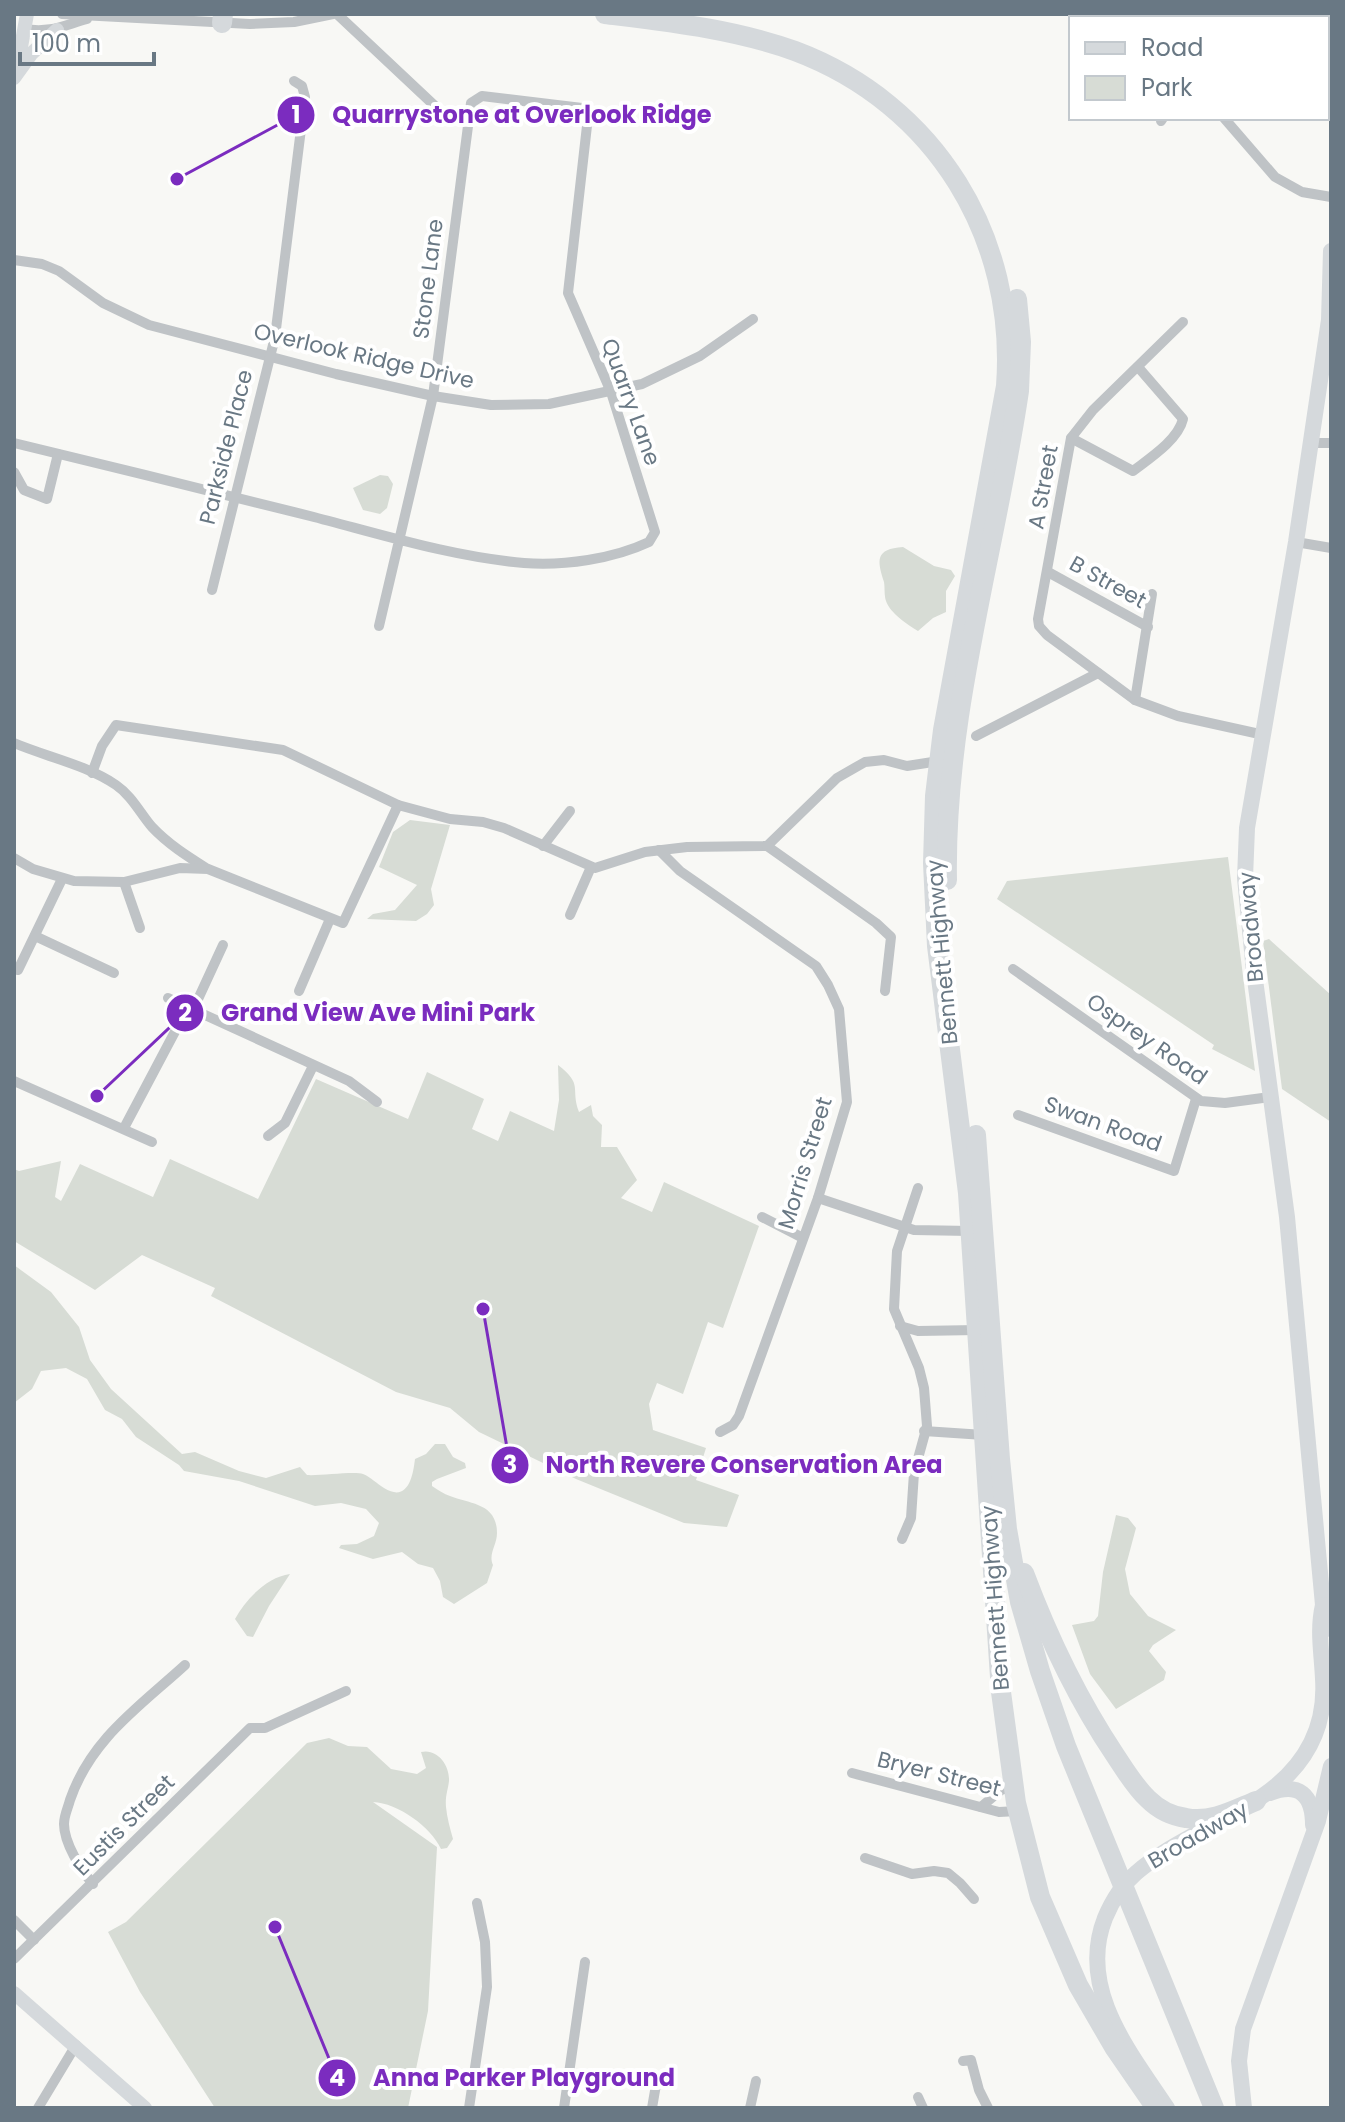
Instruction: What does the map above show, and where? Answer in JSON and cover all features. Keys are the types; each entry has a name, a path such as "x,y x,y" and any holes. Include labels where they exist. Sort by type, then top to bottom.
{"highway":[{"name":"Bennett Highway","path":"605,14 689,25 754,38 793,50 837,70 879,97 922,135 957,181 980,225 997,272 1007,337 1006,386 939,761 933,830 939,963 962,1127 999,1670 1013,1786 1034,1876 1064,1956 1106,2033 1156,2108"},
{"name":"Bennett Highway","path":"705,14 765,27 813,43 857,65 898,94 935,130 966,169 990,213 1008,260 1020,325 1019,391 957,733 949,798 947,864 951,948 981,1184 1007,1529 1020,1602 1066,1746 1214,2108"},
{"path":"1007,1529 1055,1649 1080,1698 1146,1798 1168,1813 1196,1820 1224,1815 1256,1801"}],"main road":[{"path":"15,77 26,22"},
{"path":"15,77 32,53 57,30"},
{"name":"Broadway","path":"1331,251 1329,318 1296,542 1247,828 1245,878 1251,949 1287,1217 1323,1605 1331,1629"},
{"name":"Broadway","path":"1167,2108 1129,2049 1103,2000 1097,1961 1101,1929 1115,1898 1138,1870 1256,1801 1297,1767 1318,1729 1324,1699 1319,1622 1323,1605"},
{"path":"1244,2108 1239,2061 1242,2032 1313,1834 1326,1795 1331,1766"},
{"path":"1256,1801 1283,1789 1302,1793 1312,1808 1313,1834"},
{"path":"14,1993 145,2108"}],"street":[{"path":"62,14 222,17 294,22 335,14 436,107"},
{"path":"26,22 45,32 97,17"},
{"name":"Parkside Place","path":"212,590 270,357 278,311 305,97 302,86 294,81"},
{"name":"Stone Lane","path":"379,626 433,396 471,103 482,96 497,98"},
{"name":"Quarry Lane","path":"14,443 487,558 527,563 594,558 649,542 655,532 611,392 568,293 588,117 582,108 497,98"},
{"path":"1226,120 1275,177 1302,192 1331,197"},
{"name":"Overlook Ridge Drive","path":"14,260 42,264 59,271 89,295 137,321 433,396 491,405 549,404 611,392 656,379 753,319"},
{"name":"A Street","path":"1098,673 1047,635 1039,626 1038,619 1071,438 1093,410 1183,322"},
{"path":"1071,438 1133,471 1153,456 1181,427 1183,419 1138,367"},
{"path":"1311,443 1331,443"},
{"path":"14,472 24,490 47,499 58,454"},
{"path":"1296,542 1331,548"},
{"name":"B Street","path":"1048,572 1148,627"},
{"name":"B Street","path":"1135,700 1152,594"},
{"path":"976,736 1098,673 1135,700 1178,716 1264,735"},
{"path":"92,773 102,746 116,725 283,750 398,805 450,819 483,822 504,828 591,867 659,850 767,846 876,923 891,937 885,991"},
{"path":"14,743 117,785 151,826 176,849 208,869 343,923 398,805"},
{"path":"767,846 837,778 865,762 884,760 907,766 939,761"},
{"path":"543,846 570,811"},
{"name":"Morris Street","path":"659,850 680,871 816,966 840,1014 848,1099 818,1198 739,1416 729,1428 720,1432"},
{"path":"14,858 33,869 62,879 124,882 180,868 208,869"},
{"path":"570,915 591,867"},
{"path":"18,970 62,879"},
{"path":"124,882 140,928"},
{"path":"299,991 330,919"},
{"path":"35,936 114,973"},
{"path":"124,1128 223,945"},
{"name":"Osprey Road","path":"1013,969 1196,1099 1213,1104 1270,1097"},
{"path":"168,998 349,1081 377,1102"},
{"path":"268,1136 285,1123 313,1066"},
{"path":"14,1081 152,1142"},
{"name":"Swan Road","path":"1018,1115 1174,1171 1196,1099"},
{"path":"902,1539 915,1518 914,1473 927,1426 919,1368 894,1309 895,1260 918,1188"},
{"path":"818,1198 904,1227 927,1231 970,1231"},
{"path":"762,1217 803,1238"},
{"path":"900,1325 918,1331 977,1330"},
{"path":"924,1431 984,1435"},
{"path":"93,1884 84,1872 64,1828 74,1788 88,1758 103,1740 185,1665"},
{"name":"Eustis Street","path":"14,1959 250,1728 265,1728 346,1691"},
{"name":"Bryer Street","path":"852,1773 999,1812 1018,1811"},
{"path":"981,1807 1001,1790 1013,1786"},
{"path":"865,1858 912,1874 948,1873 974,1899"},
{"path":"469,2108 487,1987 485,1942 477,1903"},
{"path":"14,1920 34,1940"},
{"path":"564,2108 585,1962"},
{"path":"38,2108 76,2045"},
{"path":"967,2060 988,2108"},
{"path":"652,2108 657,2079"},
{"path":"750,2108 756,2081"},
{"path":"918,2097 923,2108"}],"green space":[{"path":"380,475 388,476 393,484 387,508 380,514 363,510 353,488"},
{"path":"903,547 934,566 951,570 955,576 946,591 946,612 918,631 895,614 885,599 880,557 887,550"},
{"path":"410,820 450,825 431,889 434,905 416,921 367,919 373,914 395,910 417,885 379,867 393,832"},
{"path":"1228,857 1255,1071 1212,1049 1214,1045 997,899 1007,881"},
{"path":"1269,939 1331,995 1331,1122 1282,1089 1263,941"},
{"path":"558,1065 574,1082 579,1112 591,1105 593,1116 602,1125 601,1147 617,1147 637,1180 621,1198 652,1212 664,1182 759,1226 723,1328 708,1322 683,1394 657,1383 649,1404 653,1430 706,1448 696,1480 739,1495 727,1527 684,1523 576,1479 479,1432 450,1408 396,1392 211,1296 215,1288 142,1255 95,1290 14,1241 14,1169 19,1171 61,1161 55,1197 61,1201 80,1164 153,1197 170,1159 258,1199 316,1079 408,1119 427,1072 484,1099 472,1129 498,1141 510,1111 554,1131 559,1100"},
{"path":"14,1265 51,1292 79,1327 90,1360 111,1389 182,1454 195,1452 239,1471 266,1478 300,1467 307,1475 359,1473 392,1492 399,1492 408,1486 415,1459 426,1454 435,1444 445,1444 453,1457 465,1463 466,1468 437,1479 432,1486 481,1506 496,1523 493,1565 487,1583 454,1604 443,1597 433,1568 418,1564 402,1552 373,1559 339,1548 374,1536 379,1523 366,1509 341,1503 315,1506 239,1481 184,1471 136,1437 122,1419 105,1410 87,1379 66,1368 41,1371 32,1389 14,1403"},
{"path":"1116,1515 1128,1518 1136,1528 1125,1569 1130,1594 1148,1616 1176,1630 1149,1651 1166,1672 1164,1680 1116,1709 1090,1674 1072,1625 1094,1621 1098,1616 1103,1572"},
{"path":"290,1574 253,1637 247,1636 235,1619 240,1611 265,1584"},
{"path":"329,1738 348,1746 367,1747 391,1769 417,1774 426,1768 421,1752 427,1751 441,1759 449,1775 446,1807 453,1839 447,1848 441,1849 430,1833 413,1818 383,1803 373,1802 437,1847 428,2011 408,2108 215,2108 140,1992 108,1932 126,1922 307,1743"}],"place":[{"name":"Quarrystone at Overlook Ridge","path":"177,179"},
{"name":"Grand View Ave Mini Park","path":"97,1096"},
{"name":"North Revere Conservation Area","path":"483,1309"},
{"name":"Anna Parker Playground","path":"275,1927"}]}
